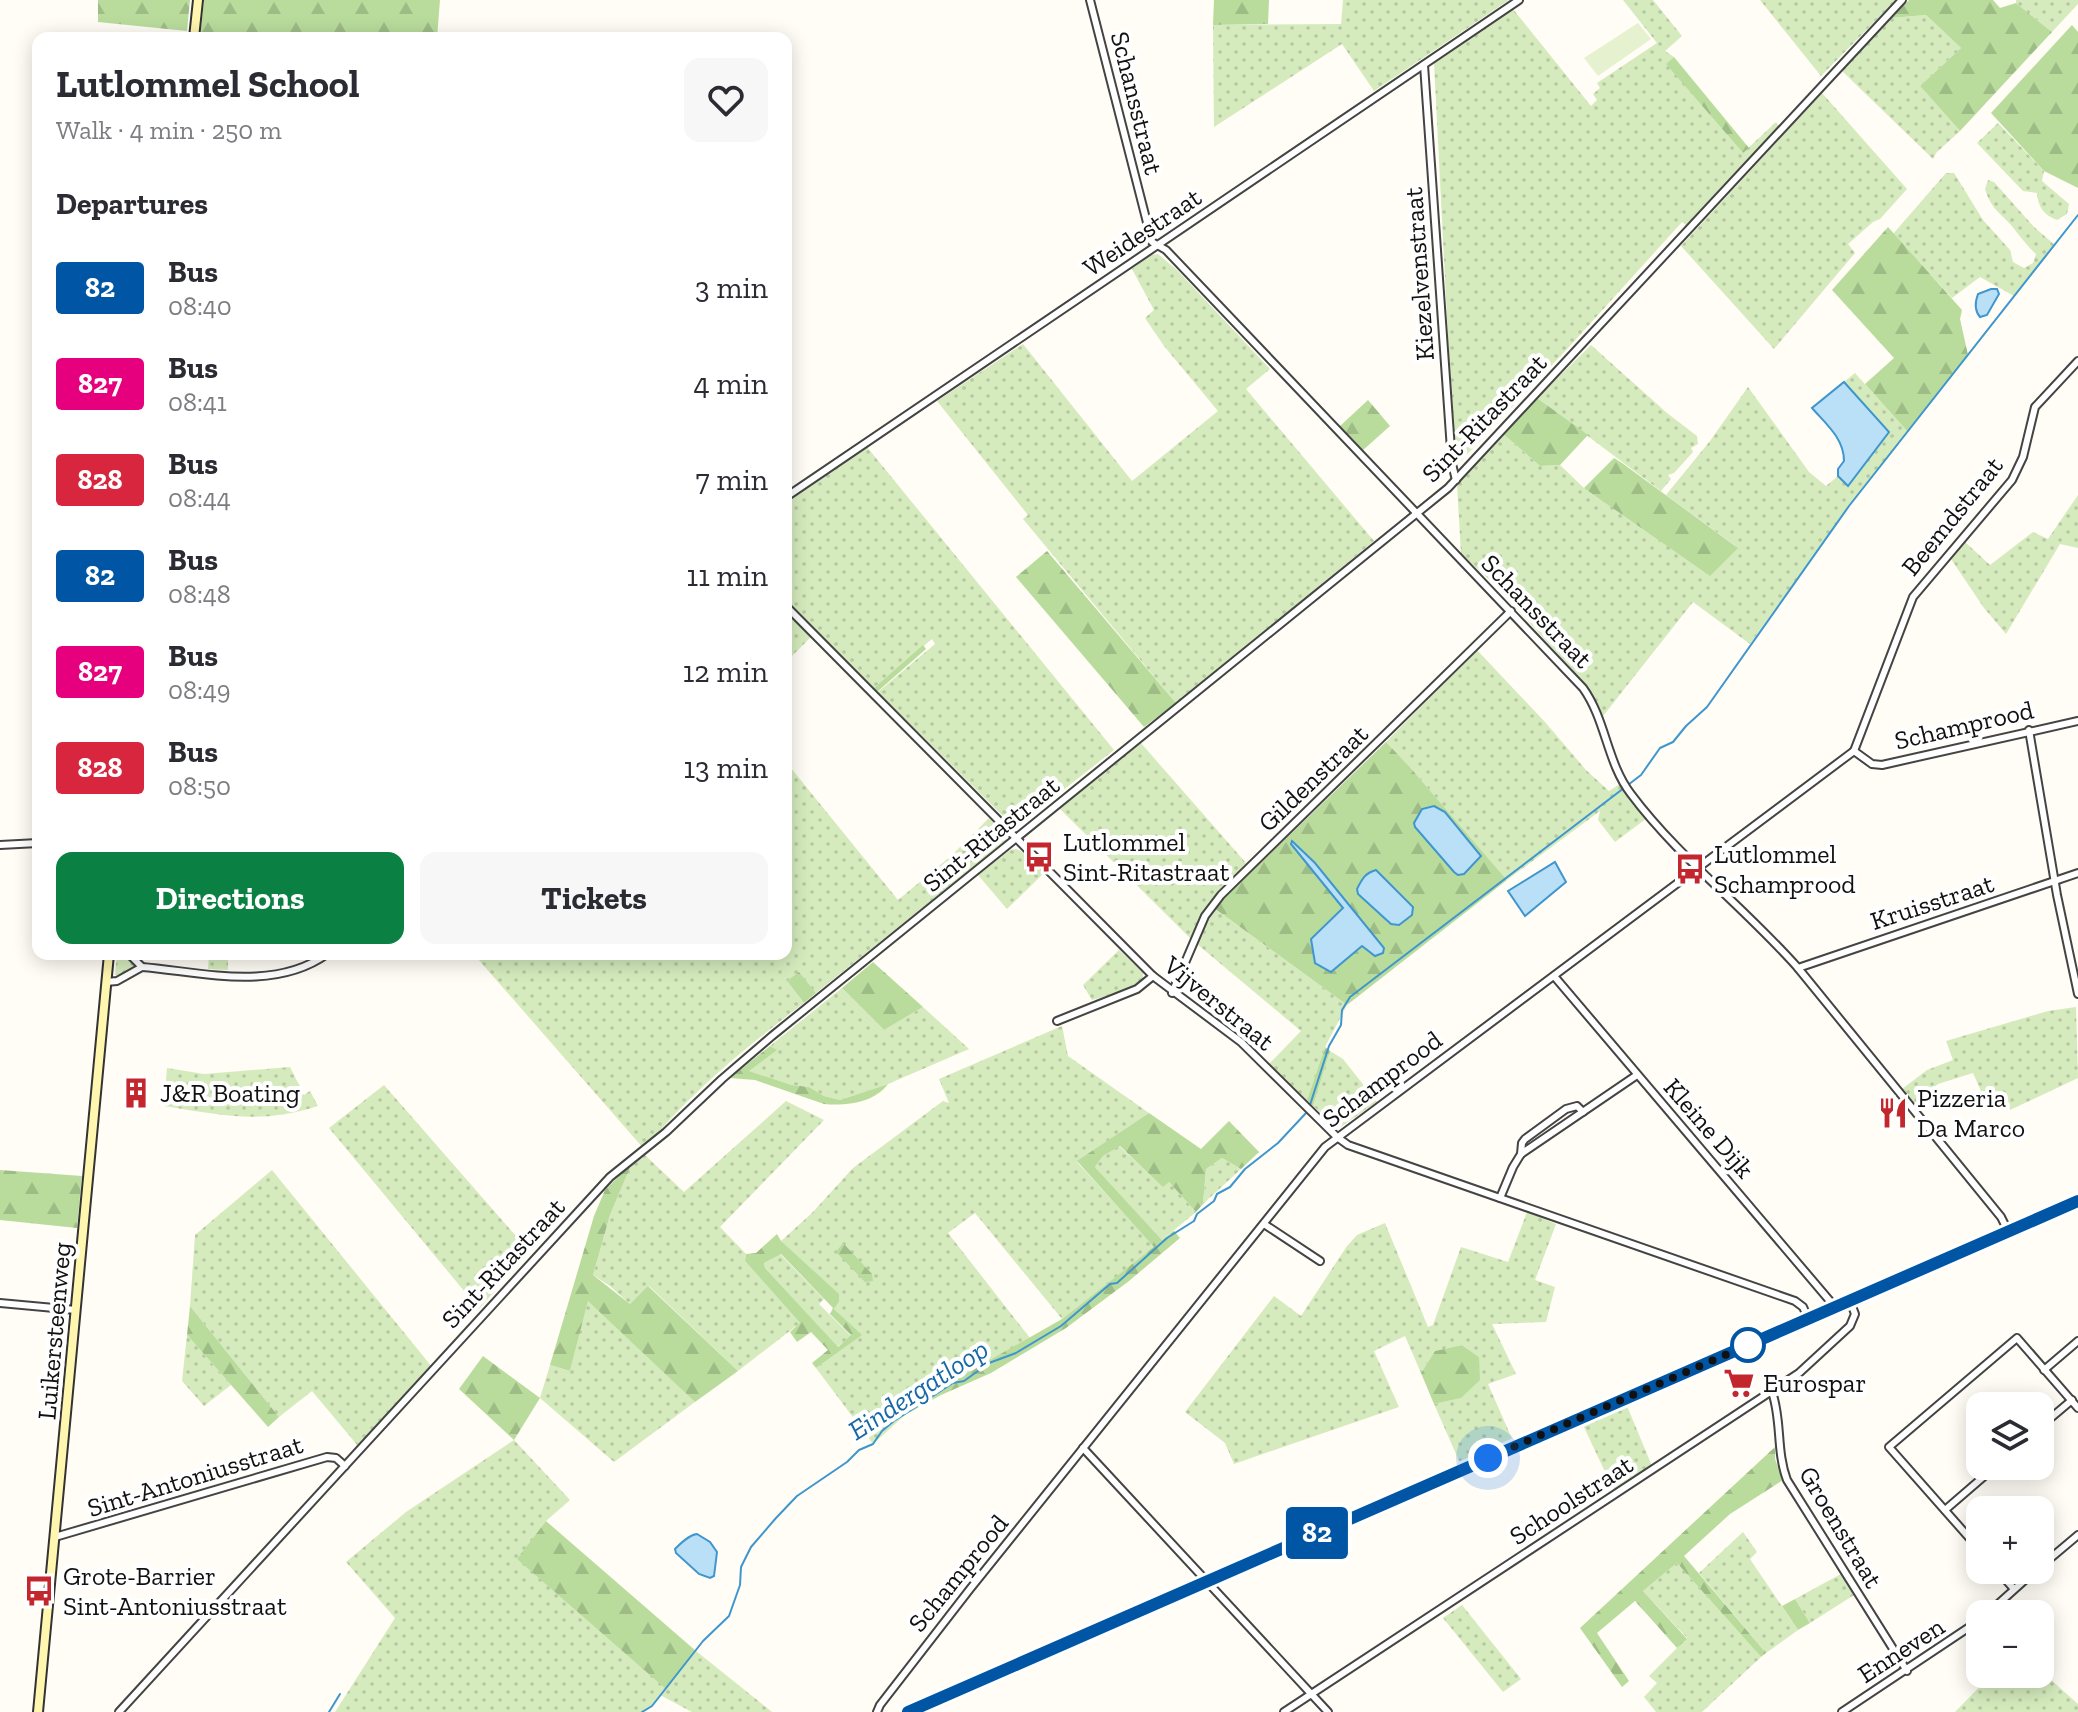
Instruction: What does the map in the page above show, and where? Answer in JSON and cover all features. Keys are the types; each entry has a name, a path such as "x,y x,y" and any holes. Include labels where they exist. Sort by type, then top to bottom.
{"main road":[{"path":"195,32 198,0"},
{"name":"Luikersteenweg","path":"38,1712 108,960"},
{"path":"908,1712 2078,1201"}],"street":[{"name":"Schansstraat","path":"1090,0 1152,242 1166,250 1511,611 1590,698 1624,785 1698,867 1772,938 1798,968 2001,1217 2008,1231"},
{"name":"Weidestraat","path":"792,493 1519,0"},
{"name":"Sint-Ritastraat","path":"119,1712 620,1167 666,1132 772,1036 1456,480 1902,0"},
{"name":"Kiezelvenstraat","path":"1424,65 1452,464 1456,480"},
{"name":"Beemdstraat","path":"1854,751 1913,597 2012,480 2023,457 2035,407 2078,361"},
{"name":"Gildenstraat","path":"1172,993 1205,916 1221,895 1511,611"},
{"name":"Vijverstraat","path":"792,612 1153,976 1172,993 1228,1031 1348,1145 1795,1301 1803,1307 1808,1318"},
{"name":"Schamprood","path":"877,1712 932,1637 1083,1448 1325,1147 1337,1137 1854,751 1872,764 1882,765 2078,721"},
{"path":"2029,730 2078,994"},
{"path":"0,845 32,843"},
{"name":"Kruisstraat","path":"1798,968 2078,873"},
{"path":"135,960 142,967"},
{"path":"106,982 117,981 142,967 261,977 306,966 316,960"},
{"path":"1057,1021 1137,989 1153,976"},
{"name":"Kleine Dijk","path":"1554,976 1835,1307"},
{"path":"1500,1198 1521,1154 1637,1075"},
{"path":"1521,1154 1525,1139 1566,1109 1577,1106 1583,1112"},
{"path":"1264,1224 1320,1261"},
{"name":"Schoolstraat","path":"1284,1712 1799,1373 1850,1326 1855,1314 1850,1301"},
{"path":"0,1303 76,1310"},
{"path":"1966,1534 1889,1447 2017,1338 2078,1408"},
{"path":"2044,1370 2078,1341"},
{"name":"Groenstraat","path":"1772,1392 1776,1402 1780,1463 1787,1480 1907,1671"},
{"path":"2054,1415 2072,1400"},
{"path":"1083,1448 1328,1712"},
{"name":"Sint-Antoniusstraat","path":"55,1537 327,1457 336,1458 345,1466"},
{"path":"1945,1510 1980,1480"},
{"path":"2054,1555 2078,1535"},
{"path":"2010,1584 2014,1589"},
{"path":"2002,1600 2020,1584"},
{"name":"Enneven","path":"1842,1712 1966,1630"}],"green space":[{"path":"98,0 190,0 187,31 98,22"},
{"path":"204,0 440,0 437,32 201,32"},
{"path":"1214,0 1269,0 1268,24 1213,25"},
{"path":"1343,0 1509,0 1374,91 1342,44 1214,127 1213,25 1341,24"},
{"path":"1623,0 1653,0 1682,36 1665,51 1674,57 1667,64 1743,153 1776,122 1779,126 1686,225 1682,222 1458,464 1454,455 1434,63 1513,9 1591,106 1597,100 1593,94 1600,88 1597,83 1657,43"},
{"path":"1760,0 1896,0 1821,76"},
{"path":"1909,0 1993,0 2000,8 2016,3 2052,32 1960,131 1920,86 1961,48 1926,15 1891,18"},
{"path":"2016,0 2078,0 2078,4 2052,32"},
{"path":"1926,15 1961,48 1920,86 1960,131 1933,159 1842,71 1891,18"},
{"path":"1638,23 1651,39 1598,76 1584,58"},
{"path":"2072,25 2078,32 2078,188 2044,171 1991,113"},
{"path":"1674,57 1749,148 1743,153 1666,64"},
{"path":"1822,93 1907,189 1880,219 1848,244 1855,253 1774,349 1681,246"},
{"path":"1998,123 2044,171 2042,181 2069,204 2067,214 2057,220 2049,216 2042,210 2037,193 2023,191 1977,143"},
{"path":"1946,173 1954,173 1983,220 2010,250 2013,262 2024,268 2033,263 2036,254 1992,205 1985,189 1988,180 1994,182 2034,227 2055,245 2014,296 1980,277 1952,298 1893,234"},
{"path":"1888,227 1962,310 1960,319 1968,355 1908,432 1865,384 1894,358 1832,290"},
{"path":"1158,254 1178,271 1270,369 1246,389 1374,541 1176,703 1023,519 1028,515 937,401 1023,344 1132,481 1218,411 1145,318 1154,310 1132,269 1150,255"},
{"path":"1591,345 1697,436 1698,444 1691,448 1693,452 1674,473 1668,475 1671,479 1661,491 1537,398"},
{"path":"1855,373 1908,432 1849,506 1750,644 1693,602 1603,716 1587,686 1497,587 1461,554 1457,484 1502,433 1540,466 1560,465 1584,488 1737,547 1666,495 1748,387 1809,472 1826,486 1838,476 1848,485 1889,432 1844,382"},
{"path":"1537,398 1588,435 1560,465 1540,466 1502,433"},
{"path":"1368,400 1390,426 1362,451 1339,427"},
{"path":"867,447 1114,750 1020,824 1009,822 878,692 935,644 932,639 874,688 792,607 792,497"},
{"path":"1614,458 1738,548 1710,576 1584,488"},
{"path":"2078,495 2078,548 2060,544 2006,634 1951,559 1965,542 1990,565 2033,532 2048,539"},
{"path":"1047,551 1176,703 1144,727 1016,577"},
{"path":"792,617 811,637 792,656"},
{"path":"923,645 926,649 877,692 874,688"},
{"path":"1477,650 1586,770 1609,791 1620,784 1647,818 1615,842 1598,820 1600,811 1507,880 1386,742"},
{"path":"1140,742 1246,863 1204,909 1192,940 1060,809"},
{"path":"1386,742 1507,880 1347,1005 1214,908"},
{"path":"792,769 898,900 951,856 989,818 1003,831 1007,840 816,993 799,973 787,981 804,1003 720,1072 680,1109 644,1149 479,960 792,960"},
{"path":"1016,849 1044,873 1007,909 978,875 1010,850"},
{"path":"1214,908 1347,1005 1325,1047 1307,1100 1269,1064 1301,1031 1197,944"},
{"path":"1119,950 1143,973 1143,980 1134,988 1092,1000 1083,985"},
{"path":"116,960 130,960 137,967 123,975 115,975"},
{"path":"209,960 228,960 228,970 208,969"},
{"path":"873,962 923,1007 884,1030 842,988"},
{"path":"799,972 816,993 804,1003 787,981"},
{"path":"842,988 884,1030 923,1007 969,1049 888,1084 840,1100 824,1096 809,1087 748,1071 776,1050 770,1046"},
{"path":"2076,1007 2078,1078 2010,1110 2005,1099 1988,1107 1973,1073 1938,1084 1915,1103 1902,1089 1927,1070 1953,1060 1946,1041 2048,1011"},
{"path":"1062,1026 1068,1056 1149,1113 1077,1162 1155,1247 1062,1319 975,1213 948,1233 1030,1338 925,1397 873,1444 816,1368 861,1335 834,1309 839,1302 781,1241 812,1213 853,1168 943,1101 949,1103 939,1079"},
{"path":"770,1046 777,1050 749,1071 792,1085 809,1087 824,1096 840,1100 888,1084 867,1099 850,1104 824,1104 755,1080 730,1078"},
{"path":"1325,1047 1330,1051 1313,1106 1307,1100"},
{"path":"1330,1051 1343,1059 1377,1102 1339,1128 1313,1106"},
{"path":"290,1067 304,1095 310,1091 318,1106 258,1117 164,1106 167,1068 204,1074"},
{"path":"384,1085 529,1251 479,1309 329,1128"},
{"path":"786,1101 824,1120 720,1227 746,1254 745,1261 800,1323 738,1371 649,1286 630,1304 593,1275 610,1215 632,1163 645,1155 684,1192"},
{"path":"1149,1113 1201,1149 1229,1121 1259,1152 1241,1169 1222,1158 1206,1169 1203,1204 1196,1212 1169,1182 1163,1187 1120,1146 1103,1156 1095,1167 1162,1240 1174,1231 1180,1238 1066,1328 991,1373 905,1415 925,1397 1062,1319 1154,1247 1077,1161"},
{"path":"1119,1146 1163,1186 1169,1182 1196,1212 1162,1240 1095,1167 1103,1156"},
{"path":"1222,1158 1241,1169 1203,1204 1206,1169"},
{"path":"632,1163 610,1215 593,1275 630,1304 648,1286 738,1371 695,1402 588,1301 570,1371 550,1365 594,1216 605,1190"},
{"path":"0,1170 82,1176 77,1228 0,1220"},
{"path":"272,1170 432,1367 358,1446 312,1391 279,1417 190,1306 195,1235"},
{"path":"1527,1212 1556,1224 1535,1280 1555,1287 1546,1322 1492,1324 1516,1374 1488,1384 1513,1441 1460,1463 1434,1404 1460,1398 1479,1357 1462,1345 1435,1351 1421,1373 1405,1336 1374,1351 1399,1407 1234,1464 1225,1443 1185,1412 1274,1296 1301,1316 1357,1235 1385,1223 1428,1327 1433,1325 1461,1247 1508,1262"},
{"path":"777,1234 839,1294 839,1302 834,1309 862,1335 816,1368 812,1363 828,1350 811,1332 797,1342 790,1332 800,1323 745,1261 746,1254 756,1253","holes":["781,1254 833,1308 830,1314 851,1335 838,1347 765,1268 764,1263"]},
{"path":"843,1243 872,1274 873,1281 865,1282 836,1252"},
{"path":"780,1254 824,1299 819,1304 851,1336 837,1347 765,1268 764,1263"},
{"path":"588,1300 695,1402 614,1462 540,1398 550,1365 570,1371"},
{"path":"190,1306 279,1417 268,1427 187,1335"},
{"path":"187,1335 231,1385 204,1406 182,1381"},
{"path":"1462,1345 1479,1357 1480,1380 1461,1398 1434,1404 1421,1373 1435,1351"},
{"path":"483,1356 540,1398 514,1440 459,1389"},
{"path":"1627,1406 1652,1466 1614,1491 1583,1425"},
{"path":"514,1440 570,1500 546,1521 518,1559 666,1688 696,1651 772,1712 692,1712 660,1695 652,1706 642,1712 335,1712 395,1618 346,1562 406,1512"},
{"path":"1775,1447 1775,1459 1783,1480 1730,1514 1684,1556 1766,1653 1761,1657 1677,1563 1643,1591 1687,1639 1677,1648 1635,1601 1597,1633 1629,1681 1622,1687 1580,1628"},
{"path":"546,1521 696,1651 666,1689 517,1559"},
{"path":"1743,1532 1757,1552 1750,1559 1798,1630 1766,1653 1699,1573"},
{"path":"1677,1563 1761,1657 1702,1712 1656,1712 1644,1697 1657,1683 1649,1676 1687,1638 1643,1591"},
{"path":"1841,1574 1854,1595 1810,1623 1795,1599"},
{"path":"1795,1599 1810,1623 1798,1630 1782,1606"},
{"path":"1462,1605 1521,1679 1503,1692 1443,1618"},
{"path":"2054,1683 2078,1704 2078,1712 1955,1712 1978,1688 2054,1688"}],"water":[{"path":"1997,289 1999,294 1987,315 1980,317 1976,306 1978,294"},
{"path":"1844,382 1889,432 1848,486 1838,476 1838,469 1844,461 1841,445 1812,408"},
{"path":"1434,806 1445,812 1481,856 1464,874 1454,872 1415,827 1422,809"},
{"path":"1292,841 1315,863 1384,948 1383,953 1375,956 1362,946 1331,972 1315,963 1311,939 1343,908 1291,844"},
{"path":"1555,862 1566,882 1525,916 1508,891"},
{"path":"1376,870 1413,907 1412,915 1399,925 1391,924 1358,894 1362,879"},
{"path":"697,1534 710,1542 717,1552 714,1576 710,1578 699,1574 676,1553 675,1549 680,1544"}],"waterway":[{"path":"1310,1105 1329,1046 1341,1025 1342,1010 1350,997 1641,775 1660,748 1673,742 1707,707 1849,506 2078,215"},
{"name":"Eindergatloop","path":"642,1712 652,1706 703,1641 729,1616 740,1585 741,1567 751,1547 797,1496 847,1462 859,1450 873,1444 894,1421 953,1383 964,1381 989,1363 1016,1353 1061,1326 1110,1284 1117,1283 1167,1238 1194,1221 1217,1194 1230,1187 1245,1169 1278,1143 1306,1113"},
{"path":"329,1712 340,1694"}],"bus line":[{"name":"82","path":"908,1712 2078,1201"}],"place":[{"name":"Lutlommel Sint-Ritastraat","path":"1039,857"},
{"name":"Lutlommel Schamprood","path":"1690,869"},
{"name":"J&R Boating","path":"136,1093"},
{"name":"Pizzeria Da Marco","path":"1893,1113"},
{"name":"Eurospar","path":"1739,1383"},
{"name":"Grote-Barrier Sint-Antoniusstraat","path":"39,1591"}],"route":[{"path":"1488,1458 1748,1345"}]}
